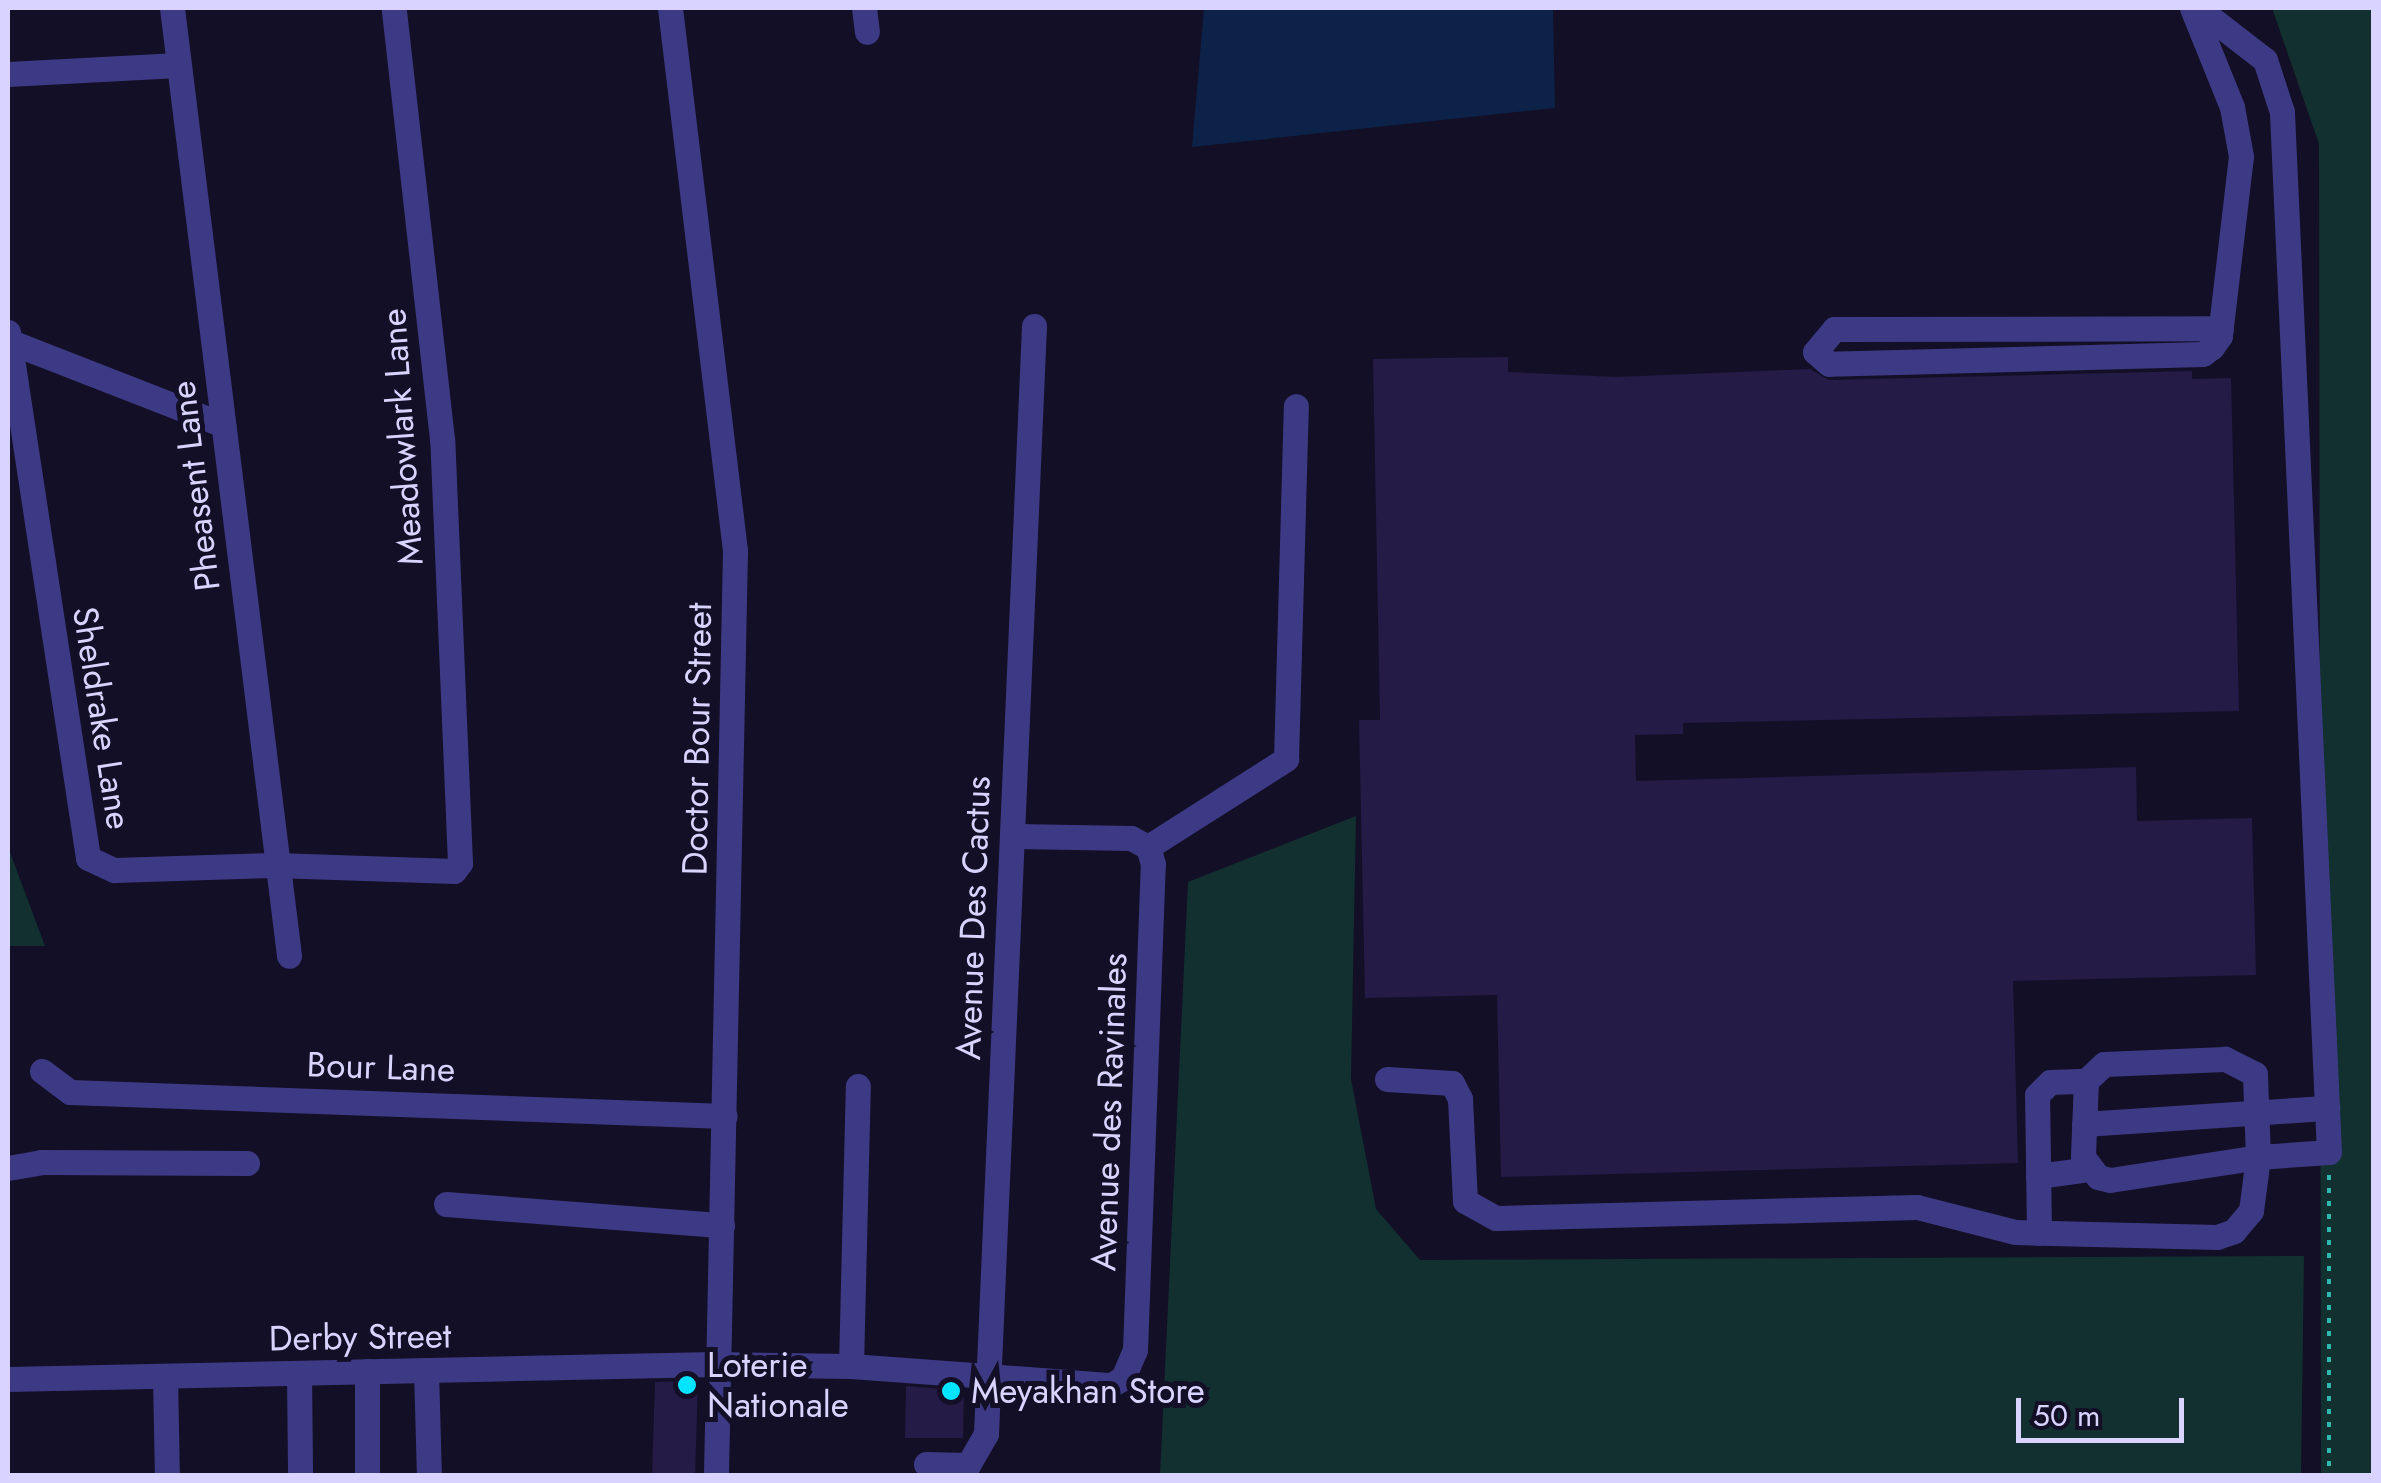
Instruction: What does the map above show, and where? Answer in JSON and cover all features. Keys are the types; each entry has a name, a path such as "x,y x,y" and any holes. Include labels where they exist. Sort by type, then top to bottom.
{"street":[{"name":"Pheasent Lane","path":"172,8 288,956"},
{"name":"Meadowlark Lane","path":"394,8 442,439 460,864"},
{"name":"Doctor Bour Street","path":"670,8 734,551 725,1116 715,1364 716,1476"},
{"path":"2195,8 2232,107 2240,156 2220,328 2203,354 1829,364 1814,352 1834,330 2220,328"},
{"path":"2038,1176 2089,1169 2110,1180 2258,1158 2329,1152 2282,112 2265,60 2195,8"},
{"path":"8,74 178,65"},
{"name":"Avenue Des Cactus","path":"926,1464 959,1467 977,1459 988,1378 1034,326"},
{"path":"2020,330 2020,357"},
{"name":"Sheldrake Lane","path":"8,332 88,858 114,870 275,864 454,871 460,864"},
{"path":"8,342 223,424"},
{"path":"1012,836 1131,838 1148,847 1286,759 1296,406"},
{"name":"Avenue des Ravinales","path":"1123,1378 1135,1350 1148,847"},
{"path":"1388,1079 1452,1083 1460,1099 1465,1202 1496,1218 1917,1207 2039,1233 2216,1237 2234,1232 2251,1211 2258,1158 2255,1074 2225,1059 2104,1064 2086,1081 2050,1082 2037,1095 2039,1233"},
{"name":"Bour Lane","path":"42,1071 70,1092 725,1116"},
{"path":"2086,1081 2084,1124 2089,1169"},
{"path":"852,1366 858,1086"},
{"path":"2084,1124 2258,1116 2327,1108"},
{"path":"8,1168 42,1162 247,1163"},
{"path":"446,1204 722,1225"},
{"name":"Derby Street","path":"8,1379 715,1364 852,1366 1100,1386 1123,1378"},
{"path":"426,1370 429,1476"},
{"path":"367,1372 367,1476"},
{"path":"299,1373 300,1476"},
{"path":"165,1376 167,1476"}],"path":[{"path":"2329,1152 2329,1476"}],"green space":[{"path":"2272,8 2373,8 2373,1475 2321,1475 2319,144"},
{"path":"1356,816 1351,1079 1376,1209 1420,1260 2304,1256 2301,1475 1160,1475 1188,882"},
{"path":"8,847 45,946 8,946"}],"water":[{"path":"1204,8 1553,8 1555,108 1192,147"}],"building":[{"path":"1508,357 1508,372 1616,377 1810,369 1829,380 2192,371 2192,379 2231,378 2239,711 1683,723 1683,734 1635,735 1636,781 2136,767 2137,821 2252,818 2256,975 2013,981 2018,1163 1501,1177 1497,995 1365,998 1359,720 1380,720 1373,359"},
{"path":"698,1381 695,1476 652,1476 655,1382"},
{"path":"906,1386 964,1391 963,1438 905,1438"}],"place":[{"name":"Loterie Nationale","path":"687,1385"},
{"name":"Meyakhan Store","path":"951,1391"}]}
